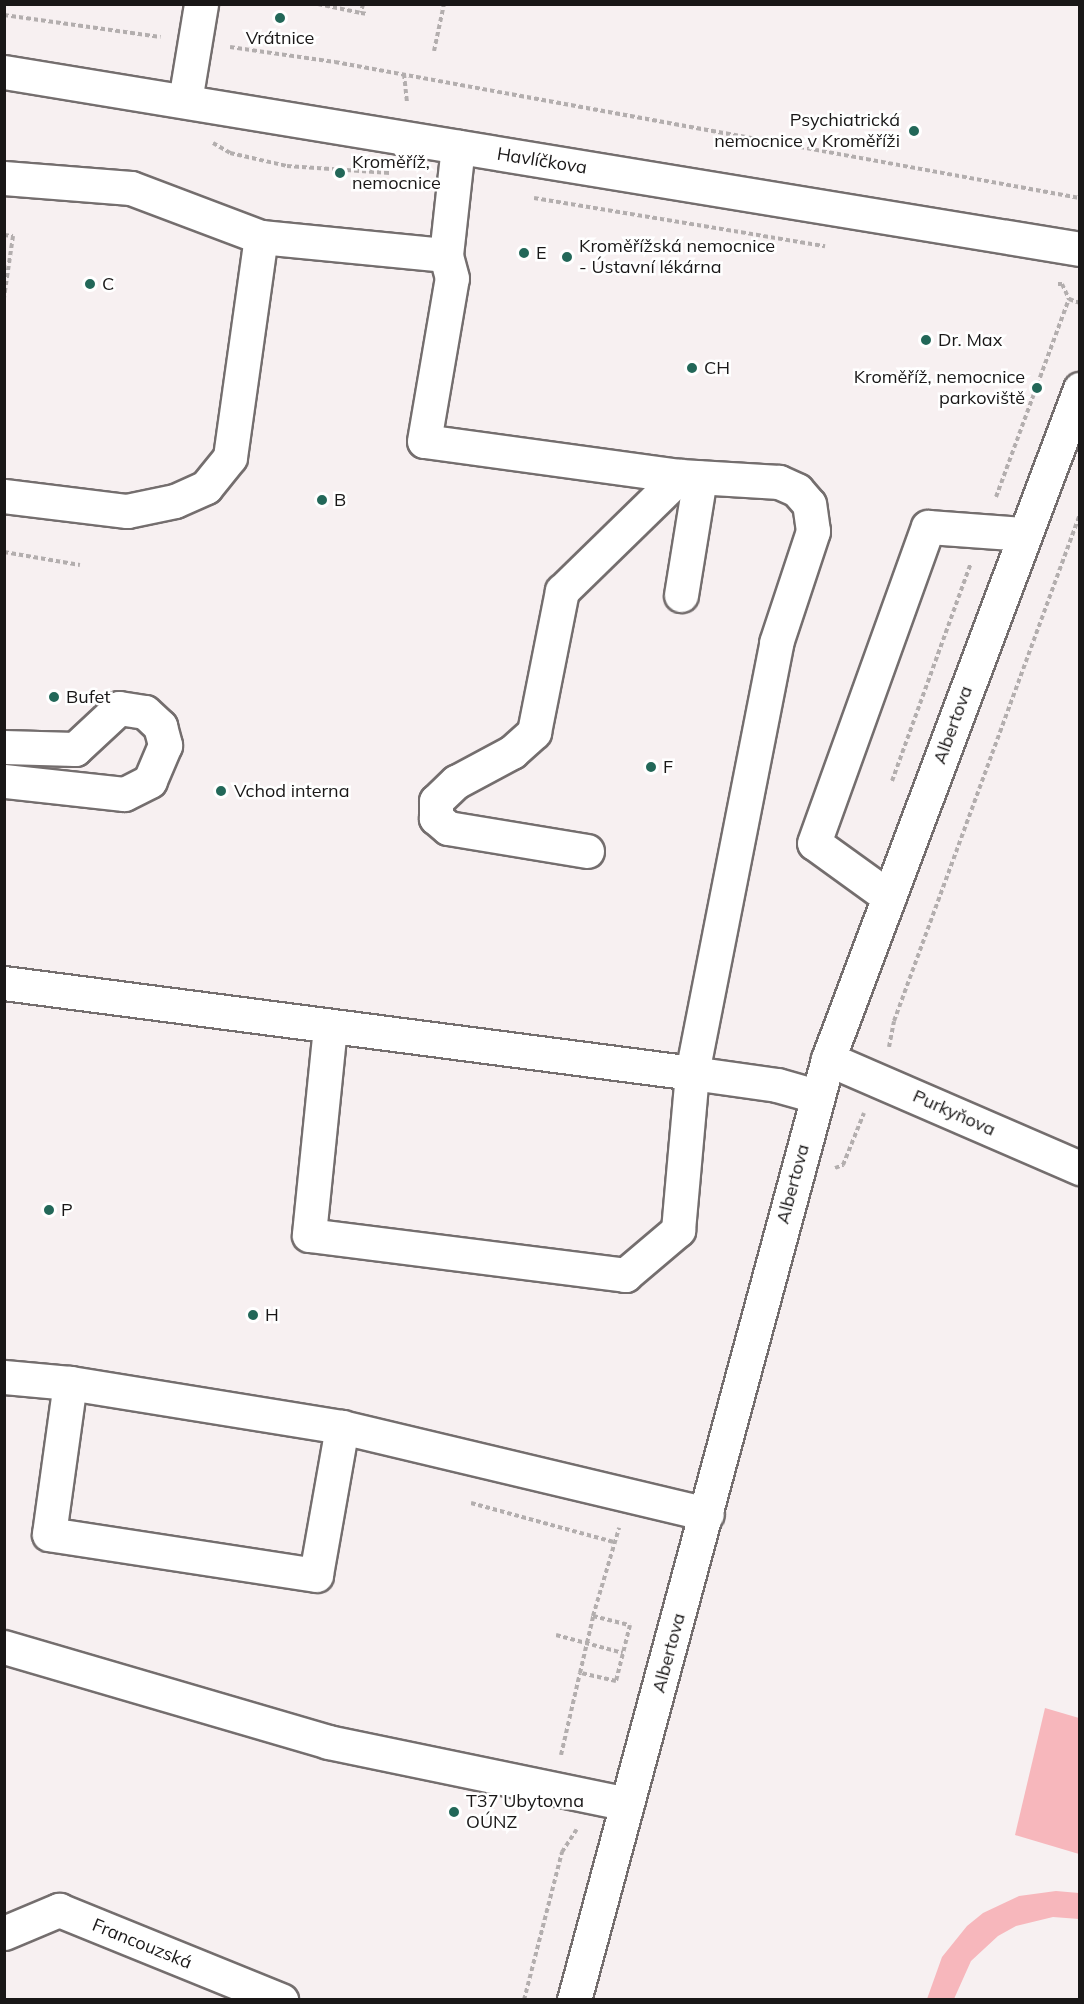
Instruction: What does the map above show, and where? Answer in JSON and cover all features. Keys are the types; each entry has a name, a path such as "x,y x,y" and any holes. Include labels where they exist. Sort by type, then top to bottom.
{"street":[{"path":"185,101 198,24"},
{"name":"Havlíčkova","path":"4,72 1080,249"},
{"path":"330,1027 309,1235 625,1275 678,1230 692,1073 776,643 813,531 809,504 797,490 779,482 690,477 424,441 452,278 446,255 458,147"},
{"path":"4,178 131,188 261,237 446,255"},
{"path":"4,496 127,510 175,501 206,487 230,457 261,237"},
{"name":"Albertova","path":"574,2000 707,1514 816,1096 1023,534 1080,389"},
{"path":"681,596 690,477"},
{"path":"586,851 448,828 436,818 436,801 456,782 512,752 534,732 562,591 690,477"},
{"path":"889,897 814,843 928,527 1023,534"},
{"path":"118,708 145,712 160,726 165,745 150,782 124,794 18,782 19,748 75,749 118,708"},
{"path":"4,983 692,1073 777,1085 816,1096"},
{"name":"Purkyňova","path":"828,1059 1080,1168"},
{"path":"4,1377 70,1383 342,1427 707,1514"},
{"path":"70,1383 49,1534 316,1575 342,1427"},
{"path":"4,1647 328,1742 627,1804"},
{"name":"Francouzská","path":"4,1933 59,1910 281,2000"}],"path":[{"path":"318,4 368,14"},
{"path":"361,13 363,4"},
{"path":"435,51 444,4"},
{"path":"4,15 198,24 335,62 1080,198"},
{"path":"524,196 828,246"},
{"path":"4,236 13,236 4,298"},
{"path":"888,792 980,531 1032,404 1069,299 1062,284 1050,282"},
{"path":"1069,299 1080,303"},
{"path":"829,1179 832,1169 843,1165 878,1080 894,1021 1080,514"},
{"path":"4,552 80,565"},
{"path":"553,1789 586,1643 628,1495"},
{"path":"471,1503 614,1542"},
{"path":"580,1673 616,1681 630,1625 593,1616"},
{"path":"556,1635 623,1653"}],"shaded area":[{"path":"1045,1708 1079,1718 1079,1854 1015,1835"},
{"path":"1056,1891 1079,1893 1079,1919 1053,1917 1016,1926 998,1936 971,1961 954,1999 927,1999 942,1957 967,1926 983,1913 1019,1896"}],"place":[{"name":"Vrátnice","path":"280,18"},
{"name":"Psychiatrická nemocnice v Kroměříži","path":"914,131"},
{"name":"Kroměříž, nemocnice","path":"340,173"},
{"name":"E","path":"524,253"},
{"name":"Kroměřížská nemocnice - Ústavní lékárna","path":"567,257"},
{"name":"C","path":"90,284"},
{"name":"Dr. Max","path":"926,340"},
{"name":"CH","path":"692,368"},
{"name":"Kroměříž, nemocnice parkoviště","path":"1037,388"},
{"name":"B","path":"322,500"},
{"name":"Bufet","path":"54,697"},
{"name":"F","path":"651,767"},
{"name":"Vchod interna","path":"221,791"},
{"name":"P","path":"49,1210"},
{"name":"H","path":"253,1315"},
{"name":"T37 Ubytovna OÚNZ","path":"454,1812"}]}
